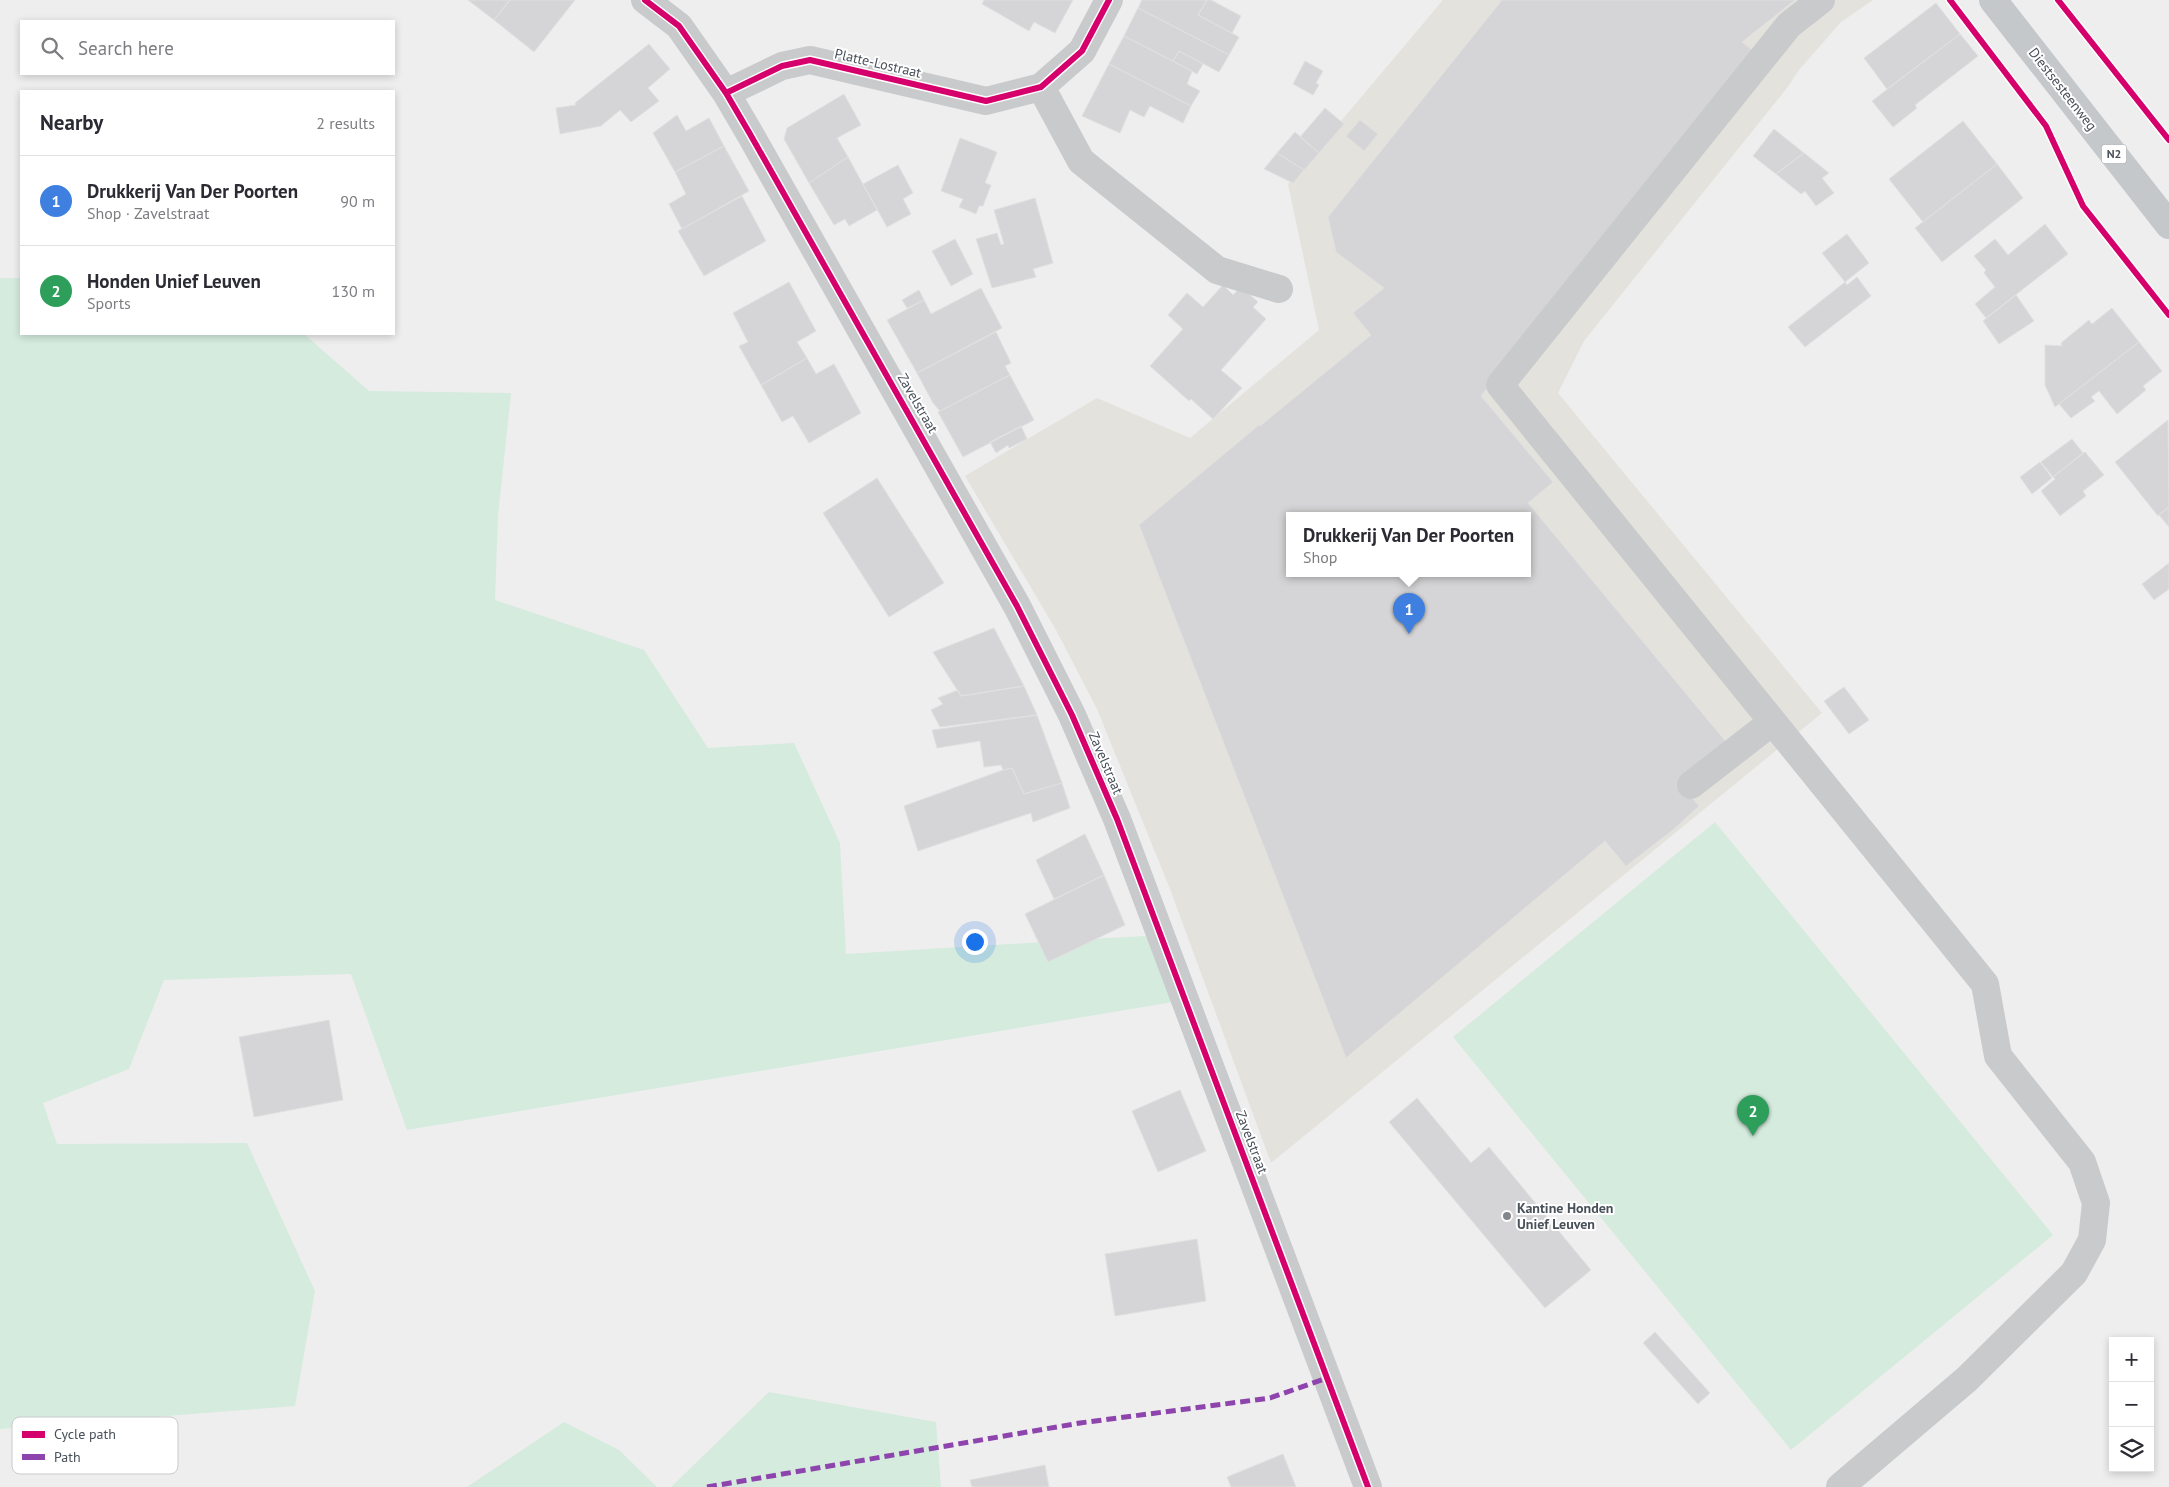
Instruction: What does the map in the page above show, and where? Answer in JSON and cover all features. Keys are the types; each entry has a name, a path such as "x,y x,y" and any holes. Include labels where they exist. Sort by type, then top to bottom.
{"main road":[{"name":"Diestsesteenweg","path":"1993,0 2169,225"}],"street":[{"path":"645,0 679,26 726,93"},
{"name":"Platte-Lostraat","path":"726,93 782,66 810,60 986,101 1041,86 1082,51 1109,0"},
{"path":"1821,0 1789,25 1500,385 1985,984 1998,1056 2082,1162 2096,1203 2092,1240 2074,1273 1967,1379 1840,1487"},
{"path":"1041,86 1081,162 1217,270 1279,290"},
{"name":"Zavelstraat","path":"726,93 952,489 1017,606 1072,715 1116,819 1368,1487"},
{"path":"1691,785 1772,722"}],"shaded area":[{"path":"1443,0 1873,0 1841,22 1799,70 1787,88 1584,341 1558,393 1822,713 1271,1163 1170,889 1097,709 1056,630 965,476 1097,398 1190,438 1319,330 1288,184"}],"green space":[{"path":"0,278 20,278 20,335 305,335 369,391 511,393 498,516 495,600 644,650 708,748 794,743 840,843 846,954 1160,935 1185,1000 407,1130 351,974 164,980 129,1069 43,1103 57,1144 247,1143 315,1291 295,1406 154,1417 12,1417 12,1428 0,1429"},
{"path":"1715,822 2053,1235 1791,1450 1453,1037"},
{"path":"769,1392 936,1422 941,1487 671,1487"},
{"path":"564,1422 619,1450 657,1487 467,1487"}],"building":[{"path":"468,0 510,0 494,20"},
{"path":"510,0 575,0 534,52 494,20"},
{"path":"984,0 1073,0 1055,33 1034,22 1029,31 982,4"},
{"path":"1142,0 1207,0 1198,15 1239,37 1229,55 1138,8"},
{"path":"1207,0 1211,0 1241,16 1232,33 1198,15"},
{"path":"1502,0 1795,0 1742,42 1756,53 1481,396 1553,482 1528,503 1727,743 1681,785 1699,806 1674,829 1626,866 1605,841 1346,1058 1139,525 1371,335 1353,313 1384,288 1336,252 1328,217"},
{"path":"1936,3 1960,34 1887,89 1864,58"},
{"path":"1138,8 1229,55 1219,72 1179,51 1173,61 1124,36"},
{"path":"1960,34 1978,56 1915,105 1917,108 1893,127 1872,101"},
{"path":"1124,36 1192,71 1187,84 1200,91 1191,106 1109,64"},
{"path":"649,44 670,69 648,88 659,101 631,122 620,110 601,126 560,134 556,108 576,105 575,103"},
{"path":"1179,51 1203,64 1197,74 1173,61"},
{"path":"1305,61 1323,71 1316,83 1319,85 1313,95 1293,84"},
{"path":"1109,64 1191,106 1183,123 1150,106 1144,117 1130,110 1120,133 1082,116"},
{"path":"844,94 861,125 837,138 848,157 809,183 784,139 787,128"},
{"path":"1325,108 1344,124 1319,153 1300,137"},
{"path":"677,115 686,131 709,118 724,146 675,172 653,133"},
{"path":"1360,120 1378,134 1364,151 1346,136"},
{"path":"1963,121 1997,164 1923,222 1889,179"},
{"path":"1774,129 1804,153 1776,174 1753,156"},
{"path":"1295,132 1319,153 1304,170 1277,153"},
{"path":"960,138 997,152 985,183 991,185 983,206 979,206 976,214 959,207 963,199 941,191"},
{"path":"724,146 749,191 682,229 669,204 686,194 675,172"},
{"path":"1277,153 1304,170 1293,183 1264,169"},
{"path":"1804,153 1829,173 1822,178 1834,193 1816,206 1805,191 1801,194 1776,174"},
{"path":"848,157 877,210 849,226 845,219 834,225 809,183"},
{"path":"1997,164 2023,198 1942,262 1915,228"},
{"path":"898,165 913,193 903,199 911,214 887,227 863,184"},
{"path":"742,196 766,241 704,276 678,231"},
{"path":"1035,198 1053,263 1033,269 1036,277 992,288 976,239 997,233 1001,245 1004,244 994,210"},
{"path":"2045,224 2068,254 1986,318 1975,304 1995,287 1984,273 1986,270 1974,256 1995,239 2008,255"},
{"path":"1847,234 1869,263 1845,282 1822,253"},
{"path":"955,239 973,274 951,286 932,251"},
{"path":"1857,277 1871,296 1805,347 1788,327 1845,282 1847,285"},
{"path":"789,282 816,331 797,342 807,358 761,385 739,346 748,342 733,313"},
{"path":"1223,285 1233,295 1241,287 1258,302 1253,307 1266,319 1221,370 1242,388 1213,419 1191,399 1189,401 1150,366 1183,329 1168,315 1187,293 1203,307"},
{"path":"981,288 1002,328 917,373 887,320 924,300 931,314"},
{"path":"919,290 924,300 907,308 902,300"},
{"path":"2016,295 2034,321 1999,344 1983,321"},
{"path":"2112,308 2139,342 2055,407 2045,385 2045,345 2062,346 2061,343 2089,320 2092,324"},
{"path":"996,332 1011,363 1005,366 1010,375 940,411 933,403 917,373"},
{"path":"2139,342 2162,371 2143,386 2146,390 2117,414 2099,391 2091,397 2095,401 2071,418 2059,404"},
{"path":"807,358 816,374 834,364 861,413 809,443 793,416 782,422 761,385"},
{"path":"1010,375 1034,420 963,457 938,412"},
{"path":"2168,420 2169,507 2158,516 2115,462"},
{"path":"1021,426 1027,439 1009,448 1008,445 996,453 990,442"},
{"path":"2072,439 2083,453 2053,477 2041,462"},
{"path":"2085,452 2104,475 2083,491 2086,496 2060,516 2041,491 2055,479 2053,477"},
{"path":"2040,462 2052,478 2032,494 2020,477"},
{"path":"877,478 944,583 889,617 823,513"},
{"path":"2169,507 2169,527 2159,515"},
{"path":"2169,563 2169,589 2154,600 2142,584"},
{"path":"994,628 1024,686 961,696 933,652"},
{"path":"1024,686 1037,715 940,727 931,710 943,704 938,698 958,690 961,696"},
{"path":"1844,687 1869,720 1849,734 1824,701"},
{"path":"1037,715 1062,783 1024,794 1012,768 1003,770 1001,765 984,767 980,741 937,748 932,730"},
{"path":"1012,768 1024,794 1062,783 1070,808 1033,822 1031,813 918,851 904,806"},
{"path":"1085,834 1104,875 1054,899 1036,860"},
{"path":"1104,875 1125,925 1048,962 1025,914"},
{"path":"329,1020 343,1100 254,1117 239,1037"},
{"path":"1180,1090 1206,1151 1158,1172 1132,1111"},
{"name":"Kantine Honden Unief Leuven","path":"1417,1098 1471,1163 1489,1147 1591,1270 1545,1308 1389,1122"},
{"path":"1197,1239 1206,1301 1115,1316 1105,1254"},
{"path":"1655,1332 1710,1393 1698,1404 1643,1343"},
{"path":"1283,1454 1296,1487 1231,1487 1227,1477"},
{"path":"1045,1465 1049,1487 972,1487 970,1480"}],"marked path":[{"path":"707,1487 1080,1423 1270,1398 1327,1378"}],"cycle path":[{"path":"645,0 679,26 726,93 1017,606 1072,715 1117,819 1368,1487"},
{"path":"726,93 782,66 810,60 986,101 1041,87 1082,51 1109,0"},
{"path":"1950,0 2046,126 2083,206 2169,315"},
{"path":"2058,0 2169,140"}],"place":[{"name":"Drukkerij Van Der Poorten","path":"1409,634"},
{"name":"Honden Unief Leuven","path":"1753,1136"},
{"name":"Kantine Honden Unief Leuven","path":"1507,1216"}]}
